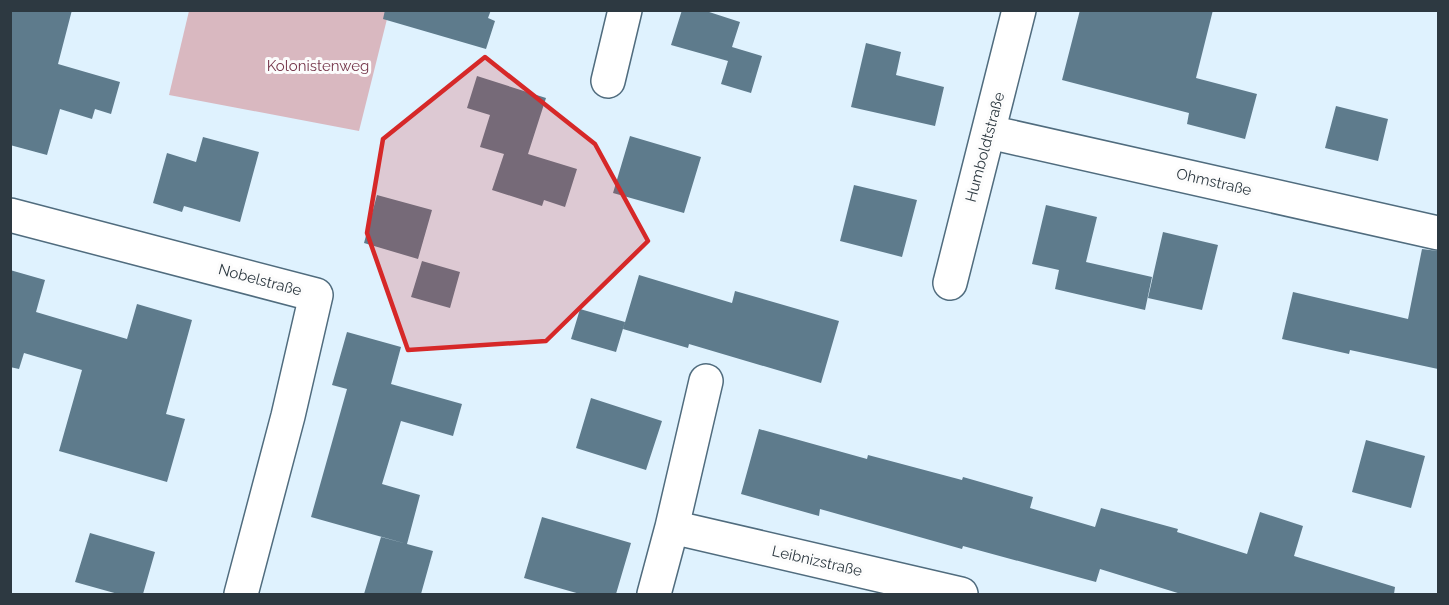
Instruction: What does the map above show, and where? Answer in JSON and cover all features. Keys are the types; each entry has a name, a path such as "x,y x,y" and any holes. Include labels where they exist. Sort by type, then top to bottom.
{"street":[{"path":"608,81 625,10"},
{"name":"Humboldtstraße","path":"950,283 1019,10"},
{"name":"Ohmstraße","path":"989,132 1438,233"},
{"name":"Nobelstraße","path":"10,215 316,295 288,416 241,594"},
{"path":"654,594 706,381"},
{"name":"Leibnizstraße","path":"672,527 961,594"}],"highlighted area":[{"path":"485,57 595,144 648,241 546,341 408,350 367,233 383,139"}],"green space":[{"name":"Kolonistenweg","path":"189,11 389,11 359,131 169,95"}],"building":[{"path":"10,10 72,10 58,64 120,82 111,114 95,109 92,119 60,109 47,155 10,145"},
{"path":"385,10 491,10 488,18 495,21 486,49 383,19"},
{"path":"682,10 703,10 740,22 732,47 762,56 751,93 721,84 728,61 671,45"},
{"path":"1080,10 1213,10 1196,78 1257,94 1245,139 1187,124 1189,113 1062,80"},
{"path":"866,43 901,52 896,75 944,87 935,126 851,107"},
{"path":"477,76 546,98 528,154 577,169 565,207 544,200 542,206 492,190 504,154 480,147 490,115 467,108"},
{"path":"1336,106 1388,119 1378,161 1325,148"},
{"path":"630,136 701,157 684,213 613,193"},
{"path":"203,137 259,152 240,222 184,206 182,212 153,203 167,153 196,162"},
{"path":"854,185 917,200 902,257 840,241"},
{"path":"377,195 432,210 418,259 364,243"},
{"path":"1046,205 1097,217 1086,262 1152,277 1145,310 1055,289 1059,270 1032,264"},
{"path":"1163,232 1218,245 1202,310 1148,298"},
{"path":"1422,249 1438,251 1438,369 1350,350 1349,354 1282,339 1293,292 1408,319"},
{"path":"422,261 460,272 450,308 411,297"},
{"path":"10,270 45,280 36,312 127,339 137,304 192,320 166,414 185,419 167,482 59,451 82,370 24,353 19,369 10,367"},
{"path":"639,275 732,303 735,291 839,321 821,383 689,344 688,348 623,329"},
{"path":"580,309 625,322 616,352 571,339"},
{"path":"347,332 401,347 391,384 462,404 453,436 401,421 382,484 420,495 407,544 311,517 347,389 332,385"},
{"path":"591,398 662,421 646,470 576,448"},
{"path":"759,429 867,459 868,455 962,480 963,477 1033,497 1030,508 1095,527 1101,508 1178,529 1177,532 1247,554 1260,512 1303,526 1294,556 1395,587 1394,594 1181,594 1100,569 1096,582 963,546 962,549 820,509 819,516 741,494"},
{"path":"1366,440 1425,456 1411,508 1352,492"},
{"path":"542,517 631,543 616,594 580,594 524,578"},
{"path":"90,533 155,552 143,594 118,594 75,582"},
{"path":"381,537 433,551 421,594 364,594"}]}
